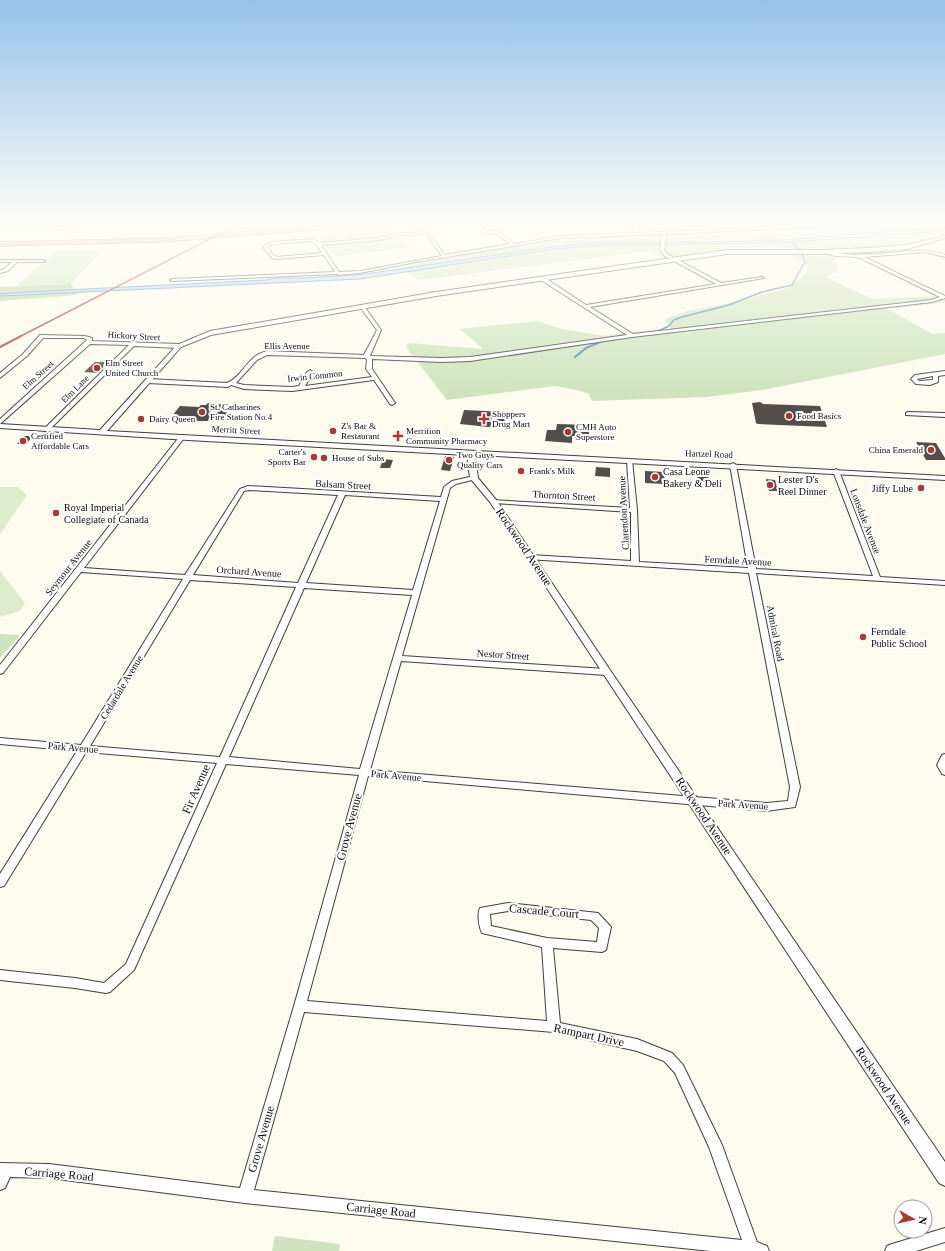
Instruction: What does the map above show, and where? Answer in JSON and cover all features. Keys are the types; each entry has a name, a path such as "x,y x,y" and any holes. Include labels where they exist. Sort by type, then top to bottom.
{"street":[{"path":"100,433 179,346 192,339 215,332 515,283"},
{"path":"550,283 632,336"},
{"path":"586,306 723,283"},
{"path":"916,283 944,297"},
{"name":"Ellis Avenue","path":"232,384 255,357 262,354 442,360 470,359 632,336 932,301 944,297"},
{"path":"362,307 379,330 367,354 367,357 370,360 369,369 392,403"},
{"name":"Hickory Street","path":"0,376 25,355 42,336 85,337 90,339 89,342 179,346"},
{"name":"Elm Street","path":"0,422 89,342"},
{"name":"Elm Lane","path":"46,430 133,344"},
{"path":"301,388 310,372"},
{"path":"935,375 945,373"},
{"name":"Irwin Common","path":"232,384 244,387 301,388 375,378"},
{"path":"148,381 217,385 232,384"},
{"path":"908,414 945,415"},
{"name":"Merritt Street","path":"0,426 182,438 471,453"},
{"name":"Seymour Avenue","path":"0,671 182,438"},
{"path":"471,453 474,478"},
{"name":"Hartzel Road","path":"471,453 733,465 944,479"},
{"name":"Clarendon Avenue","path":"630,461 636,564"},
{"name":"Admiral Road","path":"733,465 795,787 792,804"},
{"name":"Lonsdale Avenue","path":"836,471 877,578"},
{"name":"Grove Avenue","path":"245,1196 300,1006 364,772 447,487 454,482 474,478"},
{"name":"Rockwood Avenue","path":"474,478 493,501 945,1177"},
{"name":"Balsam Street","path":"242,490 248,488 444,499"},
{"name":"Cedardale Avenue","path":"0,883 85,748 187,577 242,490"},
{"name":"Fir Avenue","path":"0,974 106,988 130,967 342,494"},
{"name":"Thornton Street","path":"493,501 634,510"},
{"name":"Ferndale Avenue","path":"530,558 945,582"},
{"name":"Orchard Avenue","path":"79,570 417,592"},
{"name":"Nestor Street","path":"398,658 606,672"},
{"name":"Park Avenue","path":"0,741 766,807 792,804"},
{"path":"945,757 942,765 945,772"},
{"name":"Cascade Court","path":"508,907 594,916 605,927 602,947 547,943 486,930 484,911 508,907"},
{"path":"547,943 554,1027"},
{"name":"Rampart Drive","path":"300,1006 554,1027 637,1045 668,1057 679,1069 715,1145 757,1250"},
{"name":"Carriage Road","path":"2,1174 49,1171 245,1196 757,1250"},
{"path":"892,1251 945,1235"}],"green space":[{"path":"20,283 72,283 71,284 17,286"},
{"path":"794,283 840,283 873,299 945,296 945,302 898,308 884,307 933,334 945,333 945,354 762,390 707,397 592,401 589,394 555,386 447,400 406,347 408,343 483,349 460,329 537,321 562,329 605,336 659,329 671,329 665,319 687,311 740,301 788,288"},
{"path":"71,284 77,295 0,301 0,287"},
{"path":"0,487 18,487 27,495 0,534"},
{"path":"0,571 25,603 20,611 0,617"},
{"path":"0,634 20,635 0,658"},
{"path":"275,1236 340,1244 339,1251 272,1251"}],"water":[{"path":"199,283 267,283 0,296 0,294"}],"building":[{"name":"Elm Street United Church","path":"95,362 109,362 97,373 84,372"},
{"name":"Food Basics","path":"760,402 763,404 820,406 827,427 758,424 756,423 752,403"},
{"name":"St. Catharines Fire Station No.4","path":"208,403 228,405 224,412 231,413 225,421 198,421 190,419 191,418 171,417 180,406 199,407"},
{"name":"Shoppers Drug Mart","path":"464,410 507,412 504,426 488,427 460,424"},
{"name":"CMH Auto Superstore","path":"557,424 589,425 589,437 572,436 572,443 545,441 547,430 556,430"},
{"name":"Certified Affordable Cars","path":"24,436 33,436 26,444 17,444"},
{"name":"China Emerald","path":"916,442 936,443 945,460 926,460"},
{"name":"Two Guys Quality Cars","path":"445,456 454,457 450,471 441,470"},
{"path":"383,459 393,460 390,468 380,468"},
{"path":"596,467 610,468 610,477 595,476"},
{"name":"Casa Leone Bakery & Deli","path":"645,471 664,472 665,484 645,483"},
{"path":"697,474 708,475 709,483 698,482"},
{"name":"Lester D's Reel Dinner","path":"766,479 775,480 778,491 769,491"}],"waterway":[{"path":"656,332 669,326 674,320 682,317 729,305 762,292 792,285 793,283"},
{"path":"575,357 586,348 605,340"}],"railway":[{"path":"19,337 123,283"},
{"path":"0,347 21,336"}],"place":[{"name":"Elm Street United Church","path":"97,368"},
{"name":"St. Catharines Fire Station No.4","path":"202,412"},
{"name":"Food Basics","path":"789,416"},
{"name":"Dairy Queen","path":"141,419"},
{"name":"Shoppers Drug Mart","path":"484,419"},
{"name":"Z's Bar & Restaurant","path":"333,431"},
{"name":"CMH Auto Superstore","path":"568,432"},
{"name":"Merrition Community Pharmacy","path":"398,436"},
{"name":"Certified Affordable Cars","path":"23,441"},
{"name":"China Emerald","path":"931,450"},
{"name":"Carter's Sports Bar","path":"314,457"},
{"name":"House of Subs","path":"324,458"},
{"name":"Two Guys Quality Cars","path":"449,460"},
{"name":"Frank's Milk","path":"521,471"},
{"name":"Casa Leone Bakery & Deli","path":"655,477"},
{"name":"Lester D's Reel Dinner","path":"770,485"},
{"name":"Jiffy Lube","path":"921,488"},
{"name":"Royal Imperial Collegiate of Canada","path":"56,513"},
{"name":"Ferndale Public School","path":"863,637"}]}
